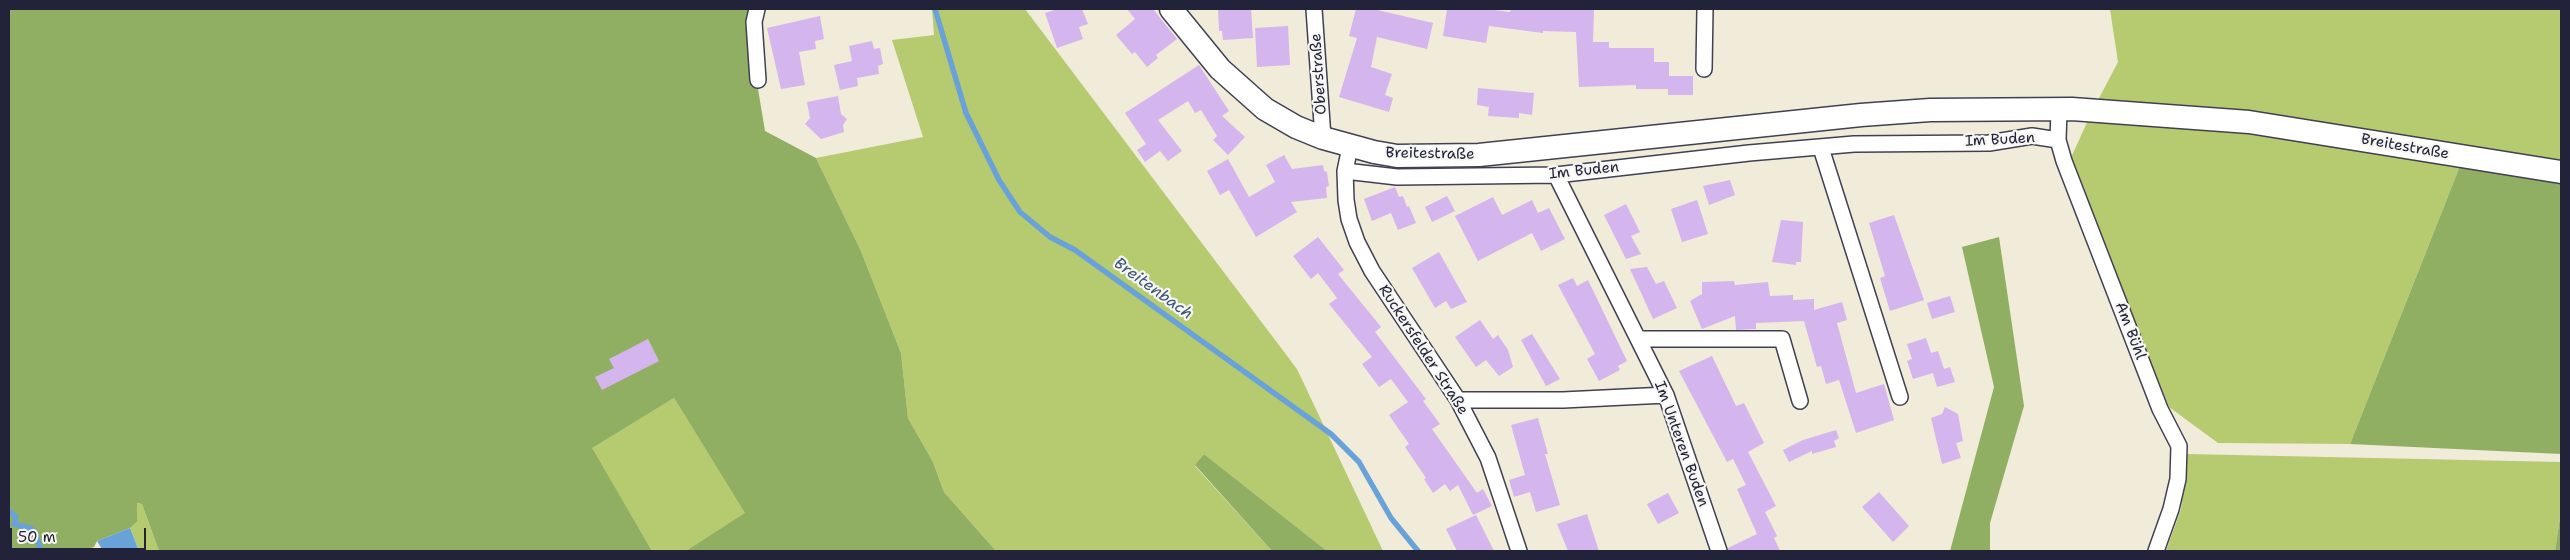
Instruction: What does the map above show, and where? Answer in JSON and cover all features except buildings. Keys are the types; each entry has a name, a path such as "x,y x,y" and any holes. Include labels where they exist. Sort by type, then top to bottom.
{"street":[{"path":"757,9 754,22 758,80"},
{"name":"Breitestraße","path":"1172,9 1220,69 1265,109 1296,127 1323,138 1350,147 1397,156 1479,155 1861,115 1930,110 2059,110 2249,122 2561,172"},
{"name":"Oberstraße","path":"1314,9 1323,138"},
{"path":"1704,69 1705,9"},
{"name":"Am Bühl","path":"2059,110 2058,140 2064,161 2160,409 2179,446 2178,480 2173,502 2156,551"},
{"name":"Im Buden","path":"1345,171 1397,177 1556,175 1749,153 1854,144 1989,143 2032,136 2058,140"},
{"name":"Ruckersfelder Straße","path":"1350,147 1345,171 1349,219 1357,242 1372,271 1458,400 1488,458 1519,551"},
{"path":"1822,148 1900,397"},
{"name":"Im Unteren Buden","path":"1556,175 1666,395 1719,551"},
{"path":"1639,339 1782,339 1800,401"},
{"path":"1458,400 1563,400 1666,395"}],"green space":[{"path":"9,9 751,9 747,23 765,131 816,158 861,251 901,353 908,418 933,462 944,492 996,551 686,551 745,513 674,398 592,448 652,551 159,551 142,504 137,503 137,522 130,528 97,541 94,547 81,551 9,551"},
{"path":"932,9 1025,9 1297,369 1383,551 1327,551 1204,454 1195,466 1272,551 996,551 944,492 933,462 908,418 901,353 861,251 816,158 923,137 892,40 934,35"},
{"path":"2110,9 2561,9 2561,163 2096,104 2118,62"},
{"path":"2090,116 2276,133 2460,166 2350,444 2218,443 2169,407 2069,162"},
{"path":"2460,166 2561,182 2561,454 2350,444"},
{"path":"1999,237 2024,406 1990,523 1990,551 1950,551 1994,387 1962,247"},
{"path":"674,398 746,514 686,551 652,551 591,448"},
{"path":"1204,454 1327,551 1272,551 1195,465"},
{"path":"2187,454 2561,462 2561,511 2555,551 2166,551 2181,509"},
{"path":"136,503 142,504 159,551 139,551 130,528 137,522"},
{"path":"2561,511 2561,551 2555,551"}],"water":[{"path":"130,528 139,551 103,551 97,541"}],"waterway":[{"name":"Breitenbach","path":"935,9 966,113 999,180 1020,212 1050,237 1075,250 1331,434 1359,462 1391,518 1418,551"},
{"path":"9,511 16,517 14,524 30,528 35,532 41,551"}]}
